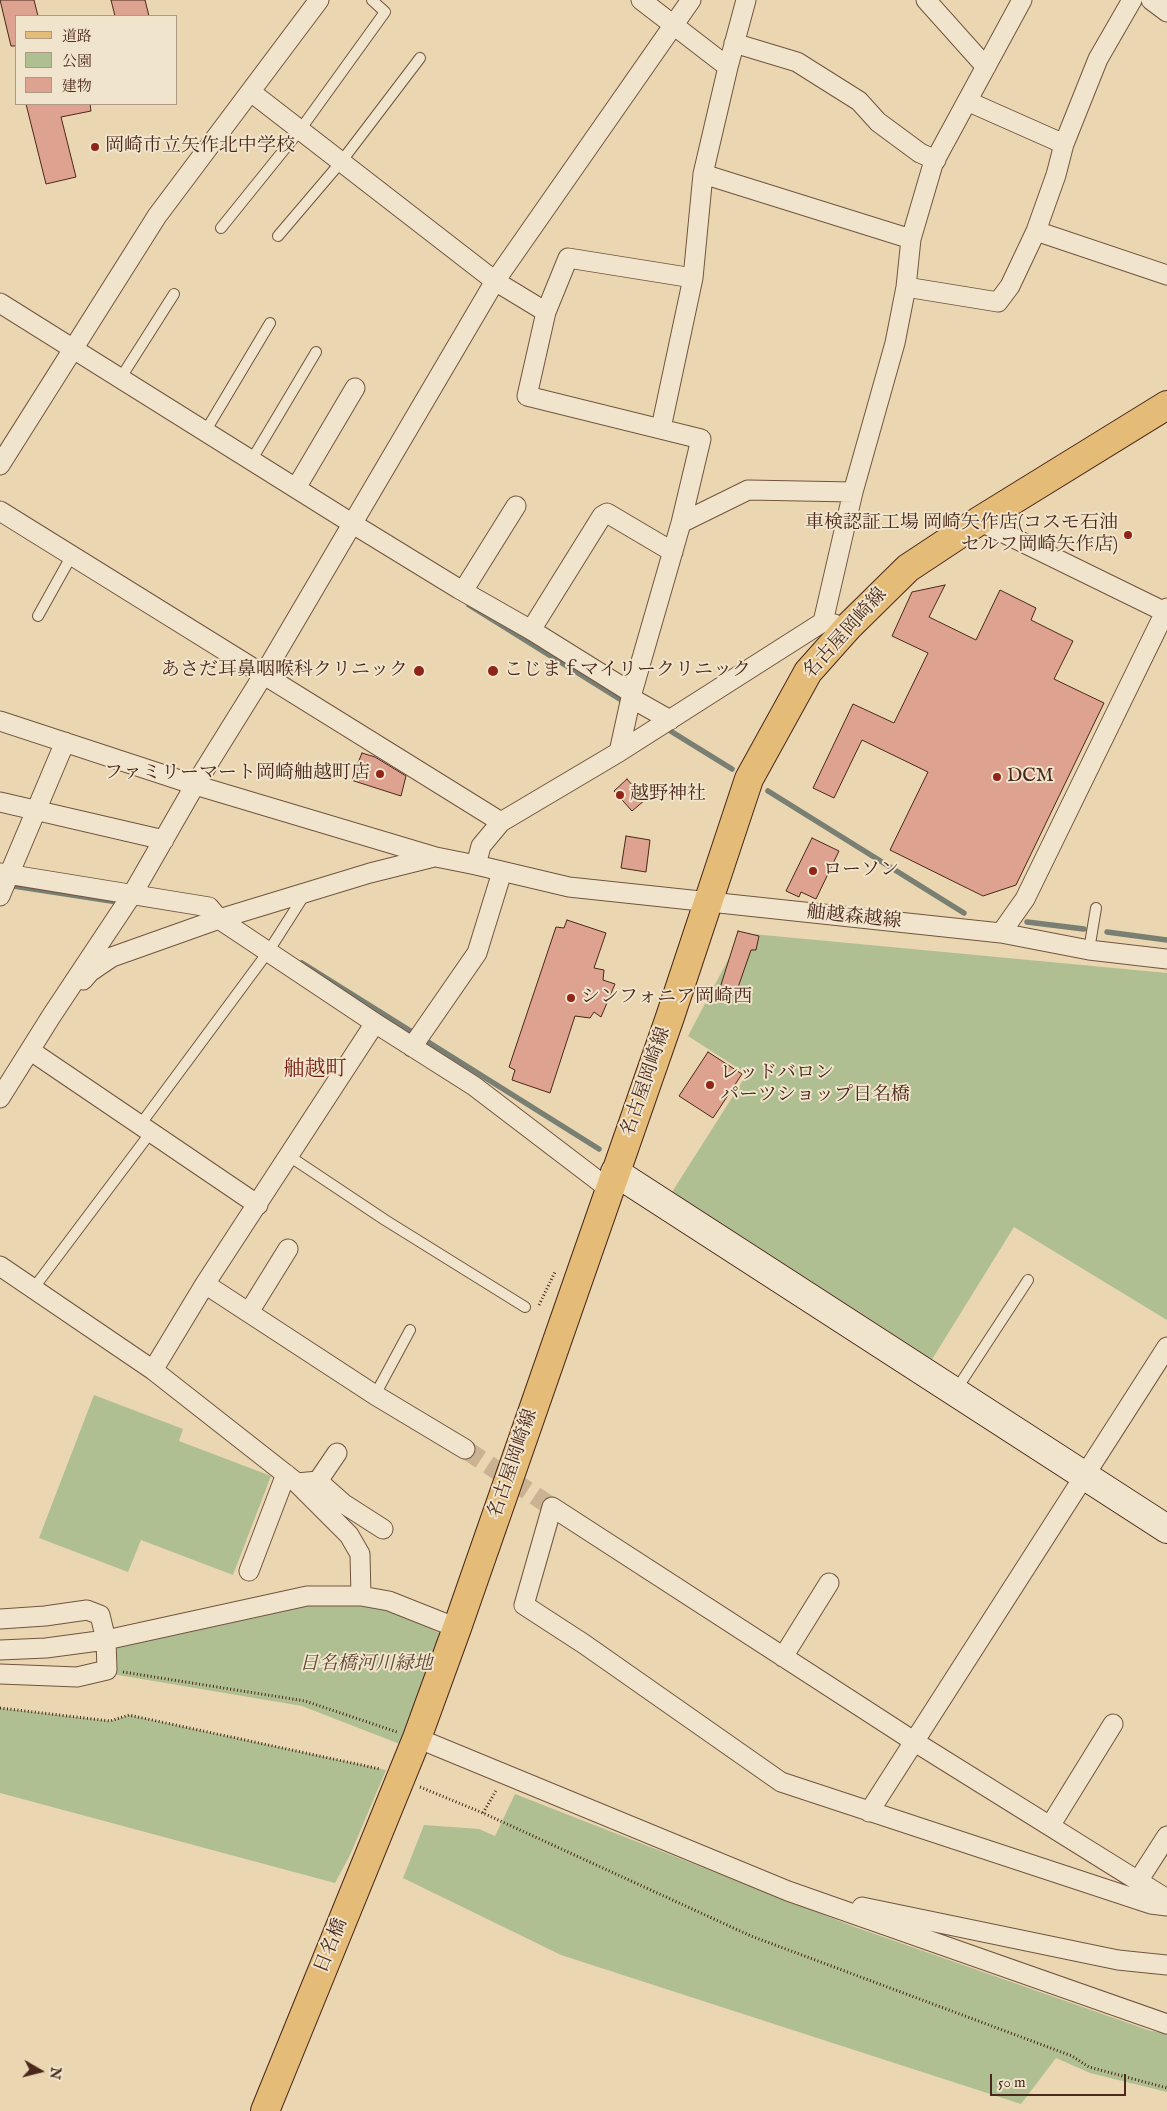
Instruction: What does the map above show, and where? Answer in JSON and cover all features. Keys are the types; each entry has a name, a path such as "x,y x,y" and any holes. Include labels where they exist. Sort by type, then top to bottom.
{"main road":[{"name":"名古屋岡崎線","path":"400,1779 457,1628 694,947 749,779 808,672 836,624 908,568 979,521 1167,405"},
{"name":"日名橋","path":"265,2111 400,1779"}],"street":[{"path":"0,465 157,216 320,0"},
{"path":"641,0 728,67"},
{"path":"0,1098 52,1015 133,893 195,784 264,674 496,280 672,24 691,0"},
{"path":"661,428 693,278 703,174 746,0"},
{"path":"926,0 986,67"},
{"path":"476,864 482,846 501,822 836,624 853,492 895,344 906,287 911,239 936,160 1022,0"},
{"path":"906,287 998,302 1010,286 1036,231 1056,175 1064,144 1098,59 1132,0"},
{"path":"1151,0 1167,12"},
{"path":"734,43 797,62 860,102 878,122 920,153 936,160"},
{"path":"251,92 496,280 546,312"},
{"path":"967,101 1064,144"},
{"path":"703,174 911,239"},
{"path":"1036,231 1167,275"},
{"path":"619,752 631,701 681,523 701,439 527,396 546,312 568,258 693,278"},
{"path":"0,303 353,524 531,630 664,724"},
{"path":"296,488 355,388"},
{"path":"681,523 748,490 853,492"},
{"path":"463,591 516,506"},
{"path":"0,511 501,822"},
{"path":"531,630 602,516 607,513 673,552"},
{"path":"979,521 1166,611 1025,899 1001,932"},
{"name":"舳越森越線","path":"0,721 195,784 436,857 476,864 502,872 569,887 1001,932 1089,950 1167,959"},
{"path":"0,896 5,874 37,810 65,742"},
{"path":"0,802 164,840"},
{"path":"52,1015 90,972 112,957 219,919 306,892 370,873 436,857"},
{"path":"412,1047 477,952 502,872"},
{"path":"5,874 133,893 208,907 219,919 375,1023 474,1086 612,1181 955,1391 1167,1528"},
{"path":"153,1370 205,1284 375,1023"},
{"path":"31,1051 258,1205"},
{"path":"249,1312 288,1249"},
{"path":"0,1266 153,1370 292,1478 349,1535 360,1554 361,1596"},
{"path":"205,1284 375,1395 465,1450"},
{"path":"870,1812 1167,1347"},
{"path":"318,1481 336,1453"},
{"path":"292,1478 318,1481 344,1504 383,1529"},
{"path":"249,1571 292,1478"},
{"path":"1167,1899 915,1742 552,1508 524,1605 584,1644 781,1782 1151,1904 1167,1906"},
{"path":"783,1657 829,1584"},
{"path":"0,1650 46,1648 106,1640 307,1596 361,1596 389,1601 457,1628"},
{"path":"0,1619 45,1616 87,1610 100,1615 106,1640 107,1670 77,1677 0,1674"},
{"path":"1050,1826 1114,1724"},
{"path":"417,1738 788,1891 1167,2024"},
{"path":"1138,1881 1167,1836"},
{"path":"788,1891 1118,1960 1167,1965"}],"lane":[{"path":"221,228 300,130 385,12 372,0"},
{"path":"278,236 341,162 420,58"},
{"path":"120,379 174,294"},
{"path":"205,432 270,323"},
{"path":"251,461 316,352"},
{"path":"38,616 72,555"},
{"path":"33,1289 268,952 306,892"},
{"path":"1089,950 1096,908"},
{"path":"290,1156 385,1220 525,1308"},
{"path":"955,1391 1028,1280"},
{"path":"375,1395 410,1330"}],"path":[{"path":"107,1670 305,1701 417,1738"},
{"path":"0,1708 110,1722 129,1715 400,1779 483,1813 751,1936 1072,2056 1088,2067 1167,2088"},
{"path":"483,1813 506,1774"}],"green space":[{"path":"742,933 1167,973 1167,1320 1014,1227 931,1361 672,1192 747,1074 688,1036"},
{"path":"94,1395 183,1429 179,1441 271,1476 233,1575 141,1540 128,1572 39,1538"},
{"name":"日名橋河川緑地","path":"307,1601 388,1607 445,1636 405,1746 302,1706 112,1674 113,1645"},
{"path":"0,1708 110,1721 129,1715 386,1770 350,1855 335,1883 0,1793"},
{"path":"515,1794 855,1927 1151,2031 1167,2033 1167,2092 1090,2073 1056,2058 1021,2104 561,1955 403,1878 424,1825 479,1829 495,1836"}],"building":[{"path":"0,0 34,0 38,15 15,15 15,46 11,46"},
{"path":"111,0 145,0 149,15 115,15"},
{"path":"26,105 90,105 91,111 61,117 76,177 46,184"},
{"name":"DCM","path":"945,585 929,617 976,640 1000,590 1036,608 1031,620 1073,641 1054,679 1104,703 1016,885 983,896 890,850 928,772 862,740 834,798 813,788 853,704 894,723 928,653 892,636 912,592"},
{"name":"ファミリーマート岡崎舳越町店","path":"362,753 375,757 406,776 401,796 351,780"},
{"path":"627,779 645,800 632,811 614,791"},
{"path":"626,836 650,840 646,872 621,868"},
{"name":"ローソン","path":"812,838 839,851 816,899 801,892 799,897 786,891"},
{"name":"シンフォニア岡崎西","path":"567,920 606,933 594,968 604,970 603,980 615,984 601,1017 594,1012 590,1018 575,1016 550,1093 512,1080 515,1070 509,1067 556,927 564,928"},
{"path":"738,931 759,936 756,950 751,950 735,996 719,991"},
{"name":"レッドバロン パーツショップ日名橋","path":"708,1052 742,1074 713,1118 679,1096"}],"waterway":[{"path":"469,605 626,703"},
{"path":"664,727 732,769"},
{"path":"768,791 964,913"},
{"path":"7,885 124,903"},
{"path":"1027,922 1084,929"},
{"path":"1107,932 1167,940"},
{"path":"302,963 599,1149"}],"tunnel":[{"path":"465,1449 552,1507"}],"place":[{"name":"岡崎市立矢作北中学校","path":"95,147"},
{"name":"車検認証工場 岡崎矢作店(コスモ石油 セルフ岡崎矢作店)","path":"1128,535"},
{"name":"あさだ耳鼻咽喉科クリニック","path":"419,671"},
{"name":"こじまｆマイリークリニック","path":"493,671"},
{"name":"ファミリーマート岡崎舳越町店","path":"380,774"},
{"name":"DCM","path":"997,777"},
{"name":"越野神社","path":"620,795"},
{"name":"ローソン","path":"813,871"},
{"name":"シンフォニア岡崎西","path":"571,998"},
{"name":"レッドバロン パーツショップ日名橋","path":"710,1085"}],"district":[{"name":"舳越町","path":"315,1071"}]}
